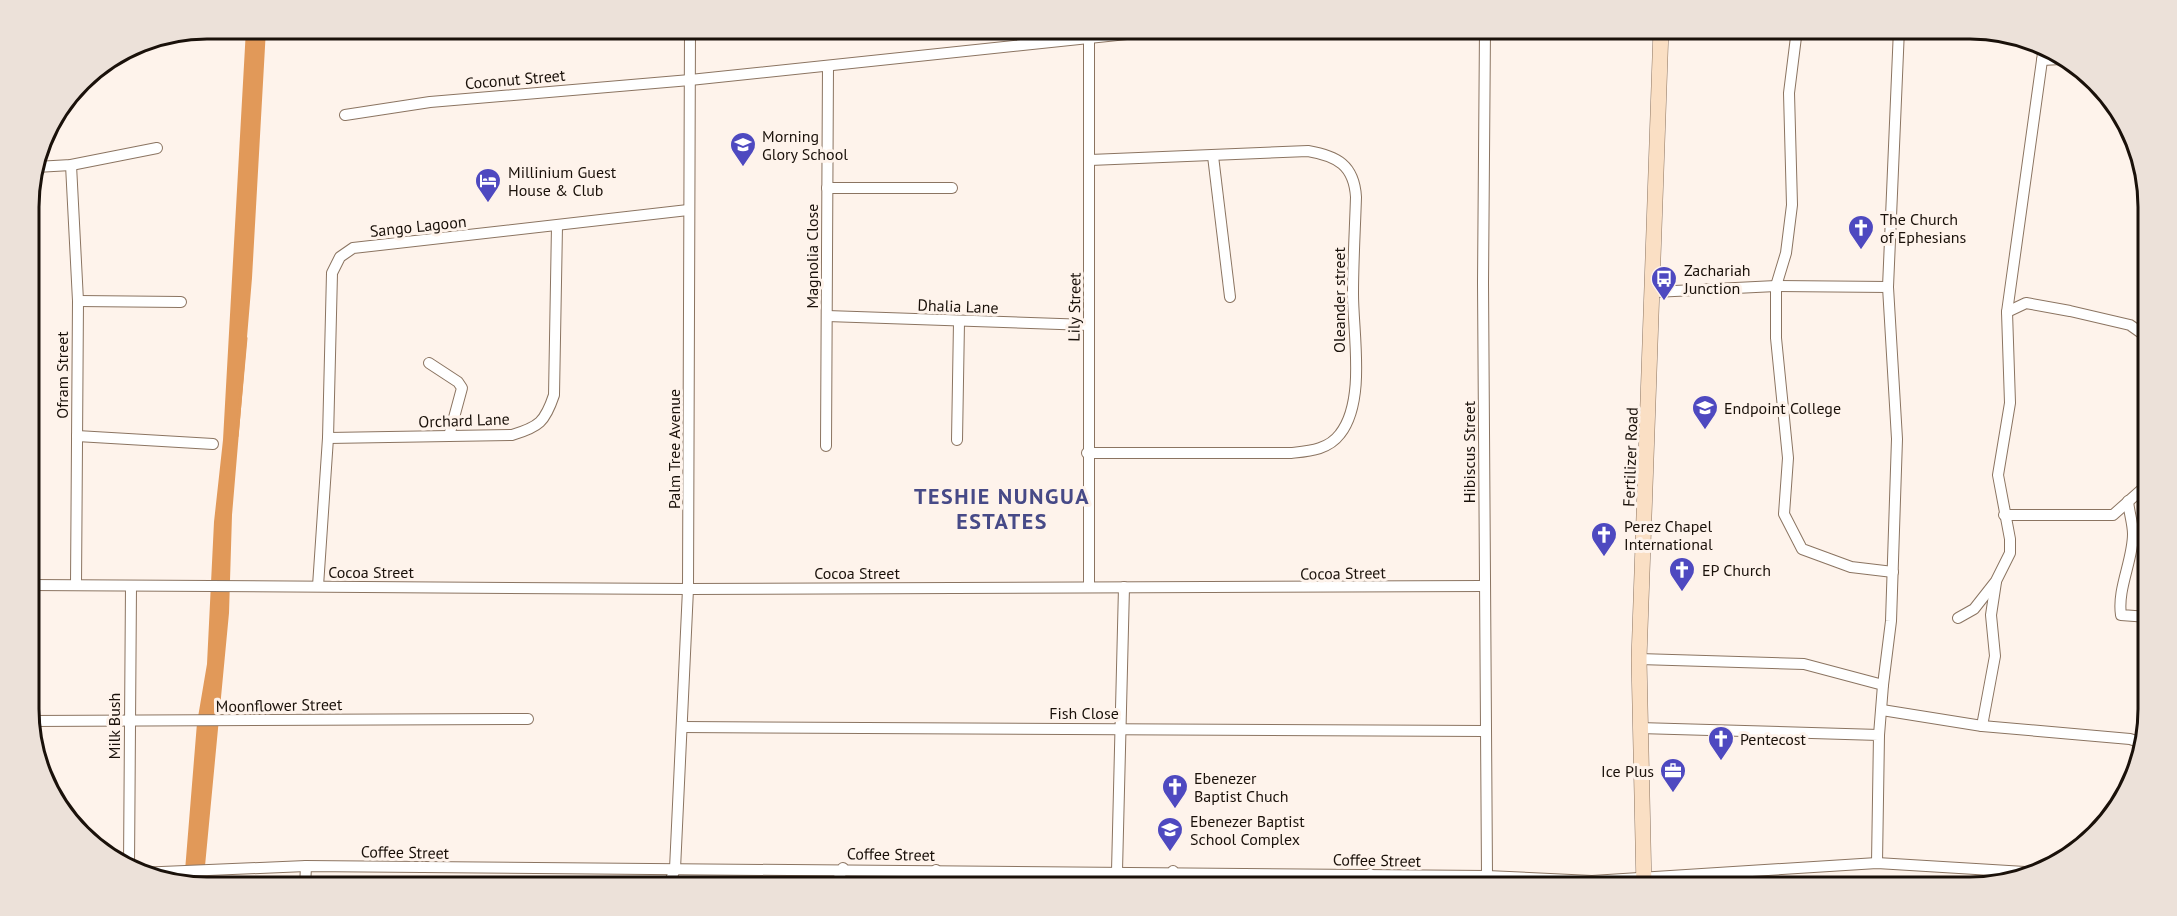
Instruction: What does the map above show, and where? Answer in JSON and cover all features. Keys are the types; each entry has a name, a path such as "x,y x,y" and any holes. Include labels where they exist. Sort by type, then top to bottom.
{"street":[{"name":"Palm Tree Avenue","path":"672,877 675,869 688,589 690,39"},
{"name":"Coconut Street","path":"345,115 440,101 828,66 1042,39"},
{"name":"Lily Street","path":"1089,39 1087,453 1089,586"},
{"name":"Hibiscus Street","path":"1485,39 1484,586 1487,876"},
{"name":"Fertilizer Road","path":"1644,877 1639,658 1654,292 1661,39"},
{"path":"1796,39 1789,93 1792,205 1786,253 1776,286 1776,338 1788,459 1784,514 1802,549 1851,567 1893,572"},
{"path":"1877,863 1879,735 1891,621 1897,439 1888,287 1899,39"},
{"path":"1958,618 1974,609 1996,581 2010,553 2010,538 1998,475 2010,403 2007,312 2043,56"},
{"path":"2042,60 2051,60"},
{"name":"Magnolia Close","path":"826,446 828,66"},
{"path":"44,167 70,165 157,148"},
{"name":"Oleander street","path":"1087,453 1291,453 1322,449 1340,435 1352,412 1355,378 1355,182 1345,165 1327,154 1317,153 1090,160"},
{"path":"1213,156 1230,297"},
{"name":"Ofram Street","path":"70,165 78,300 76,585"},
{"path":"827,188 952,188"},
{"name":"Sango Lagoon","path":"318,586 328,438 332,273 340,257 353,248 688,210"},
{"name":"Orchard Lane","path":"328,438 512,435 534,429 547,415 554,395 557,226"},
{"path":"1654,292 1776,286 1888,287"},
{"path":"78,300 181,302"},
{"path":"2007,312 2026,303 2130,325 2138,331"},
{"name":"Dhalia Lane","path":"827,316 1089,325"},
{"path":"957,440 959,322"},
{"path":"429,363 458,382 462,388 449,436"},
{"path":"77,436 213,444"},
{"path":"2004,515 2113,515 2138,492"},
{"path":"2128,501 2133,534 2126,582 2121,595 2121,615 2138,616"},
{"path":"1982,726 1995,656 1991,615 1996,581"},
{"path":"39,585 131,586"},
{"name":"Cocoa Street","path":"131,586 688,589 1484,586"},
{"name":"Milk Bush","path":"129,858 131,586"},
{"path":"1117,871 1124,587"},
{"path":"1639,658 1804,664 1883,684"},
{"path":"1882,710 1982,726 2135,741"},
{"name":"Moonflower Street","path":"40,721 528,719"},
{"name":"Fish Close","path":"682,728 1485,731"},
{"path":"1639,728 1879,735"},
{"name":"Coffee Street","path":"1714,877 1877,863 2013,871"},
{"path":"306,866 306,877"},
{"name":"Coffee Street","path":"165,872 306,866 843,868 1508,877"},
{"path":"839,877 843,868"},
{"path":"936,870 936,877"},
{"path":"1173,872 1173,877"}],"shaded area":[{"path":"245,39 265,39 252,278 232,515 229,613 204,877 185,876 197,723 207,664 214,522 223,440"}],"waterway":[{"path":"237,436 246,338"}],"place":[{"name":"Morning Glory School","path":"743,168"},
{"name":"Millinium Guest House & Club","path":"488,204"},
{"name":"The Church of Ephesians","path":"1861,251"},
{"name":"Zachariah Junction","path":"1664,302"},
{"name":"Endpoint College","path":"1705,431"},
{"name":"Perez Chapel International","path":"1604,558"},
{"name":"EP Church","path":"1682,593"},
{"name":"Pentecost","path":"1721,762"},
{"name":"Ice Plus","path":"1673,794"},
{"name":"Ebenezer Baptist Chuch","path":"1175,810"},
{"name":"Ebenezer Baptist School Complex","path":"1170,853"}],"district":[{"name":"TESHIE NUNGUA ESTATES","path":"1002,508"}]}
